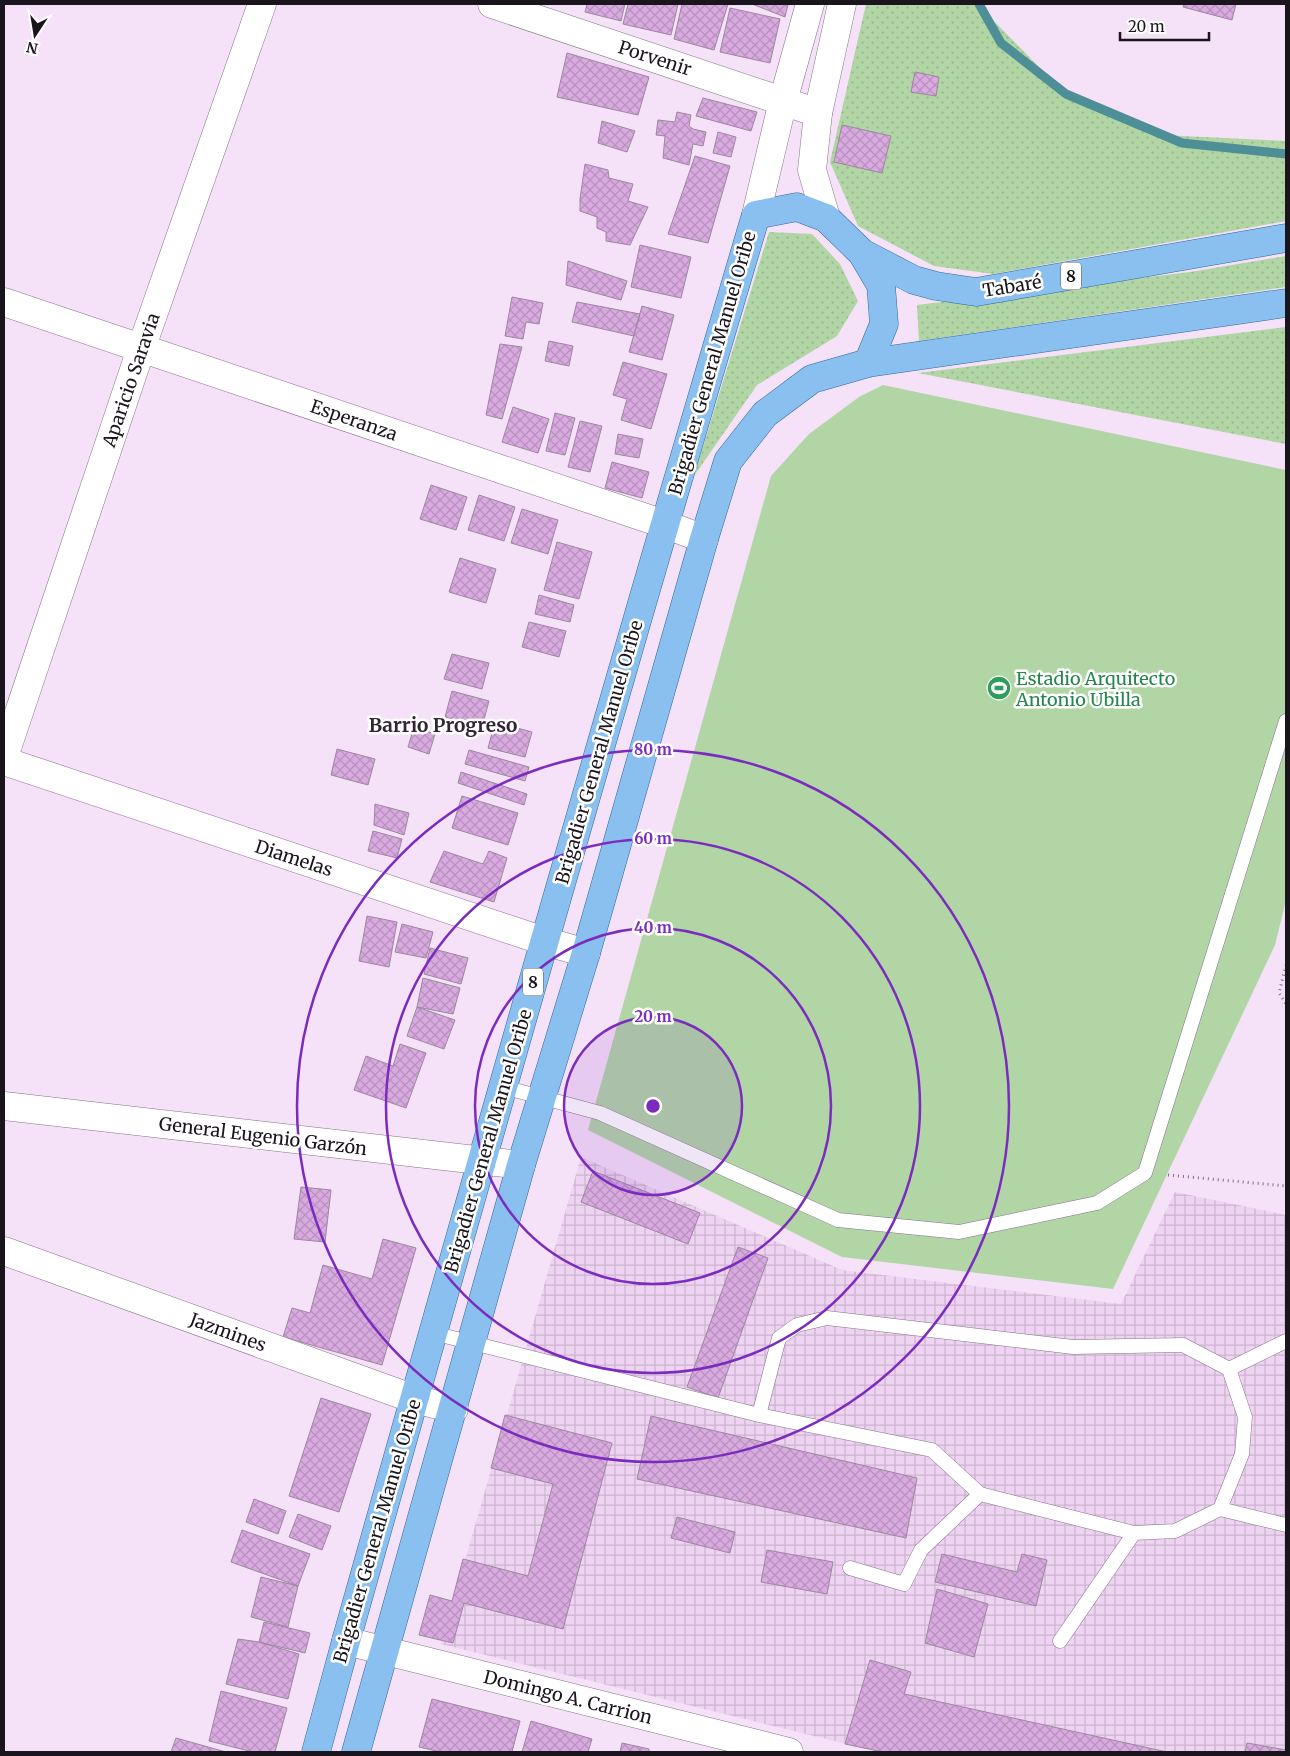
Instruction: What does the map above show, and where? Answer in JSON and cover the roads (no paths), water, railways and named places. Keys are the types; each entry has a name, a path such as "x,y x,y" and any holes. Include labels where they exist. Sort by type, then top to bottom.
{"main road":[{"name":"8","path":"756,214 797,207 826,218 862,253"},
{"name":"Brigadier General Manuel Oribe","path":"316,1752 544,941 664,524 756,214"},
{"name":"Tabaré","path":"862,253 914,280 936,286 976,292 1286,238"},
{"path":"862,253 881,284 884,324 868,362"},
{"path":"356,1752 521,1166 586,953 728,461 765,414 812,379 868,362 1286,303"}],"street":[{"name":"Aparicio Saravia","path":"4,757 141,349 262,4"},
{"name":"Porvenir","path":"492,4 818,113"},
{"path":"756,214 783,101 810,4"},
{"path":"826,218 812,170 818,113 842,4"},
{"name":"Esperanza","path":"4,302 704,539"},
{"name":"Diamelas","path":"4,761 544,941 586,953"},
{"name":"General Eugenio Garzón","path":"4,1106 521,1166"},
{"name":"Jazmines","path":"4,1251 414,1399 454,1409"},
{"name":"Domingo A. Carrion","path":"346,1641 789,1752"}],"lane":[{"path":"503,1088 600,1113 838,1220 959,1232 1097,1203 1144,1173 1286,721"},
{"path":"759,1415 779,1338 797,1325 827,1318 1073,1347 1183,1345 1229,1369 1245,1417 1242,1454 1220,1509"},
{"path":"433,1333 759,1415 932,1450 980,1494 1134,1532 1175,1531 1220,1509 1286,1525"},
{"path":"1229,1369 1286,1341"},
{"path":"850,1568 904,1584 920,1550 980,1494"},
{"path":"1060,1641 1134,1532"}],"waterway":[{"path":"979,4 1001,43 1066,94 1182,143 1286,154"}],"place":[{"name":"Estadio Arquitecto Antonio Ubilla","path":"999,688"}],"district":[{"name":"Barrio Progreso","path":"443,725"}]}
